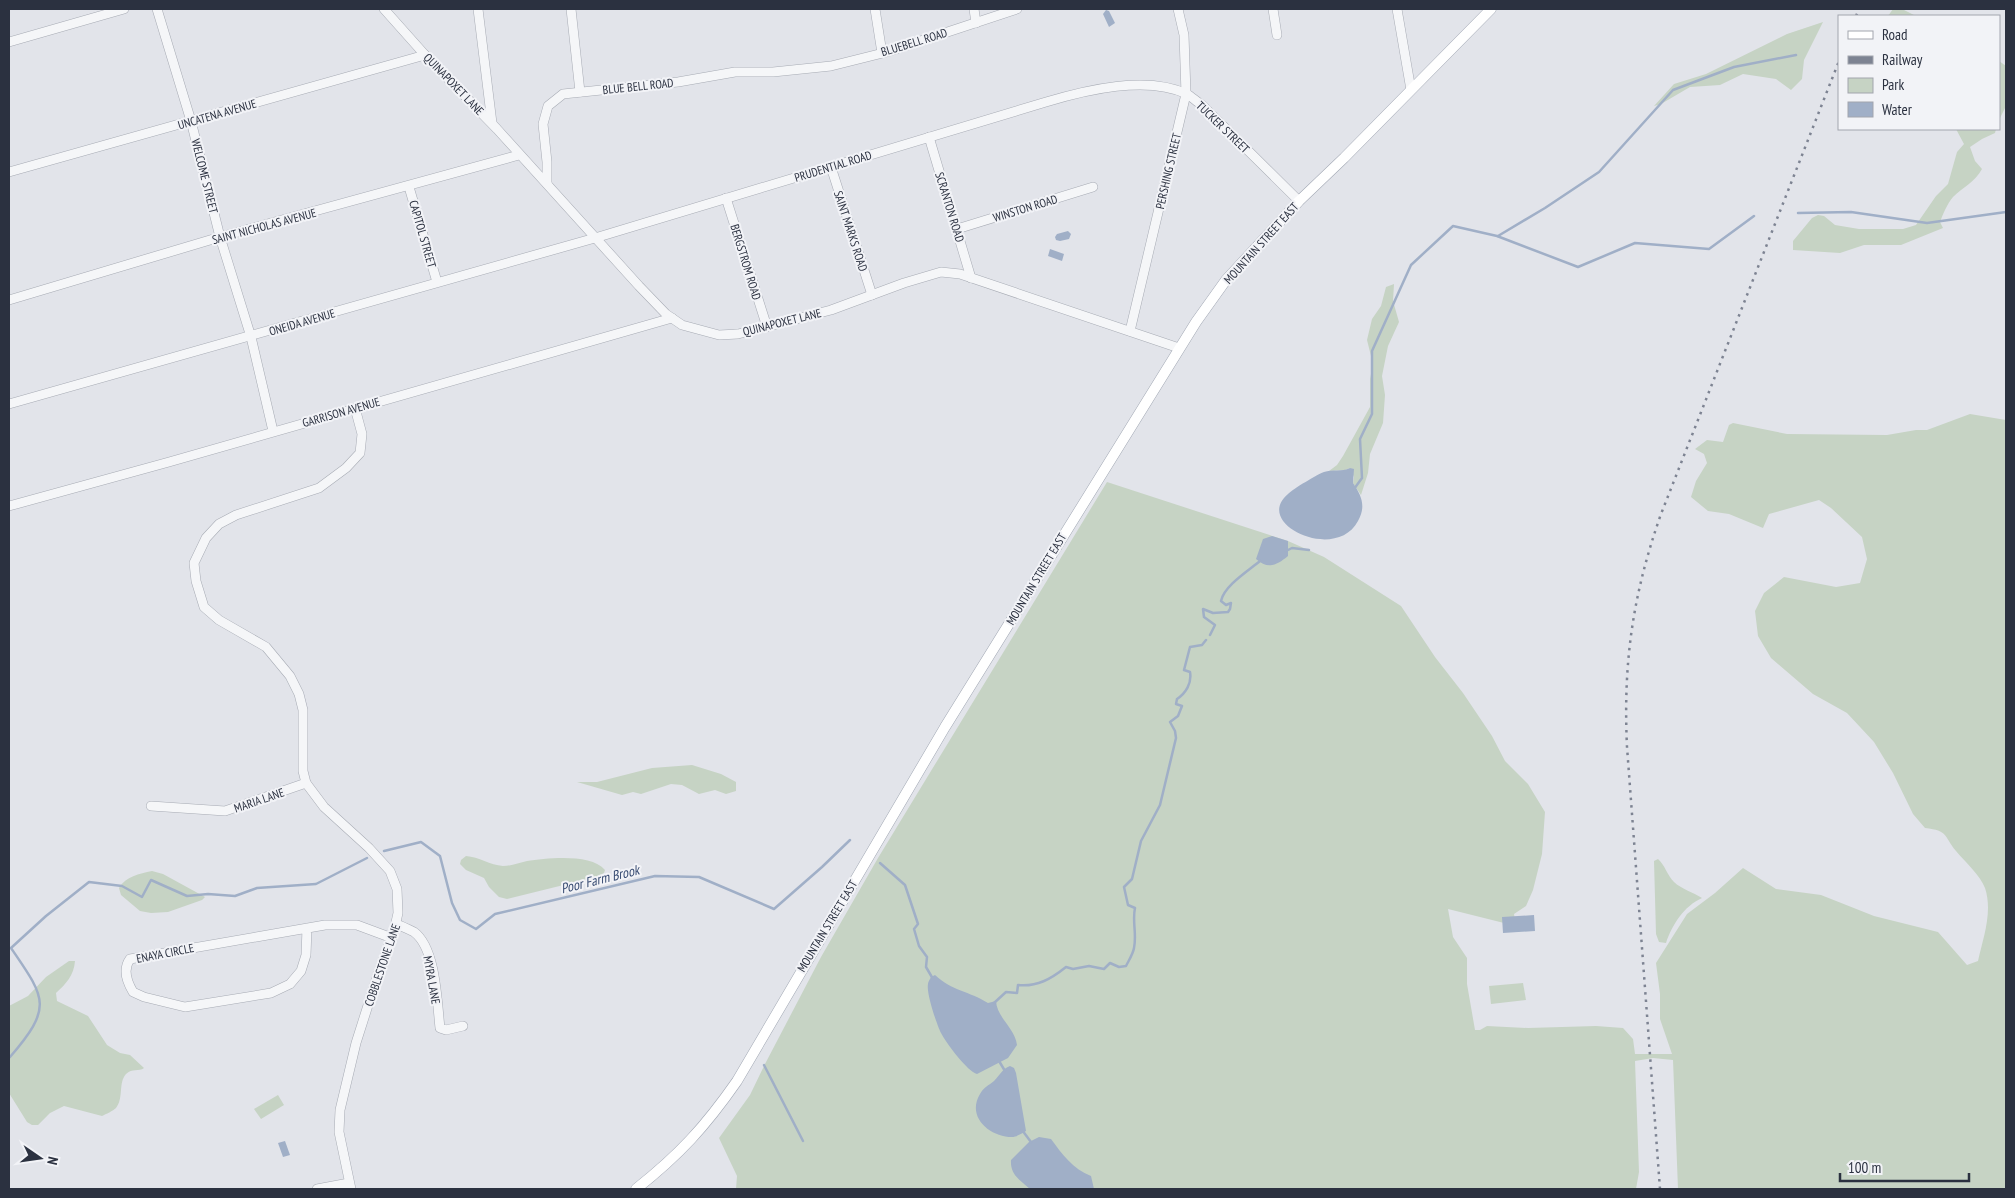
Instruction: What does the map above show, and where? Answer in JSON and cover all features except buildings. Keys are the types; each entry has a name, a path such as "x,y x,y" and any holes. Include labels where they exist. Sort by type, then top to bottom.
{"main road":[{"name":"MOUNTAIN STREET EAST","path":"636,1189 694,1138 711,1118 736,1081 945,726 1179,348 1226,280 1299,201 1491,9"}],"street":[{"path":"9,42 124,9"},
{"name":"WELCOME STREET","path":"157,9 191,121 220,238 251,337 273,431"},
{"name":"QUINAPOXET LANE","path":"384,9 425,55 492,123 666,314 682,325 719,335 738,334 832,310 941,272 960,274 1179,348"},
{"path":"478,9 492,123"},
{"path":"571,9 580,92"},
{"path":"875,9 882,53"},
{"path":"974,9 976,23"},
{"name":"BLUEBELL ROAD","path":"809,68 831,66 882,53 1017,9"},
{"name":"PERSHING STREET","path":"1130,331 1186,94 1184,35 1178,9"},
{"path":"1272,9 1278,35"},
{"path":"1397,9 1411,90"},
{"name":"UNCATENA AVENUE","path":"9,172 425,55"},
{"name":"BLUE BELL ROAD","path":"547,183 548,162 543,124 548,106 563,94 678,82 735,72 773,72 809,68"},
{"name":"TUCKER STREET","path":"1071,94 1092,90 1150,86 1186,94 1202,105 1299,201"},
{"name":"PRUDENTIAL ROAD","path":"595,238 1071,94"},
{"name":"SCRANTON ROAD","path":"929,137 972,278"},
{"name":"SAINT NICHOLAS AVENUE","path":"9,300 220,238 520,155"},
{"name":"SAINT MARKS ROAD","path":"831,167 872,295"},
{"name":"CAPITOL STREET","path":"409,187 437,282"},
{"name":"WINSTON ROAD","path":"957,229 1093,187"},
{"name":"BERGSTROM ROAD","path":"726,198 766,327"},
{"name":"ONEIDA AVENUE","path":"9,404 595,238"},
{"name":"GARRISON AVENUE","path":"9,506 672,318"},
{"name":"COBBLESTONE LANE","path":"350,1186 339,1132 343,1093 377,977 396,924 398,913 397,889 390,871 369,848 324,807 306,783 303,771 303,710 299,694 290,676 266,646 219,620 204,607 196,581 194,563 206,538 219,524 236,516 319,488 346,468 360,453 362,434 355,408"},
{"name":"MARIA LANE","path":"151,806 226,811 306,783"},
{"name":"MYRA LANE","path":"396,924 414,933 426,945 431,961 440,1028 446,1030 463,1026"},
{"name":"ENAYA CIRCLE","path":"306,928 306,954 302,970 290,984 271,993 185,1007 144,997 133,992 127,981 126,965 130,959 291,930 325,925 357,925 392,938"},
{"path":"317,1189 350,1186"}],"green space":[{"path":"1893,9 1902,9 1914,15 1889,15"},
{"path":"1823,22 1804,60 1802,79 1791,90 1776,79 1743,74 1720,85 1690,87 1654,106 1674,84 1706,74 1787,34"},
{"path":"2000,62 2006,66 2006,106 2000,118"},
{"path":"1957,130 1996,130 1995,133 1970,147 1975,161 1982,169 1949,203 1940,222 1943,228 1901,245 1864,245 1840,253 1793,250 1793,241 1812,218 1818,215 1824,216 1835,225 1859,229 1903,229 1916,225 1936,196 1948,184 1957,152 1964,144"},
{"path":"1394,284 1393,301 1399,322 1388,346 1382,376 1385,395 1383,423 1370,454 1368,473 1361,495 1353,483 1354,477 1350,468 1329,471 1337,465 1343,456 1370,407 1370,379 1373,364 1367,340 1372,319 1381,306 1386,287"},
{"path":"1970,414 2006,420 2006,1189 1678,1189 1673,1060 1653,1058 1635,1061 1639,1172 1636,1189 736,1189 737,1176 719,1138 750,1095 821,957 878,858 1107,482 1288,541 1324,557 1401,606 1492,736 1505,761 1528,784 1545,812 1542,854 1533,890 1526,906 1514,914 1516,926 1448,909 1453,937 1467,958 1467,984 1475,1030 1480,1030 1487,1026 1528,1028 1596,1026 1623,1028 1633,1039 1635,1054 1672,1054 1660,1019 1660,994 1656,963 1687,914 1715,893 1743,868 1776,889 1821,895 1874,916 1938,932 1967,965 1978,961 1988,916 1987,897 1980,878 1942,832 1925,828 1913,814 1893,773 1874,742 1847,713 1813,694 1771,658 1758,636 1755,611 1764,593 1784,577 1836,587 1860,583 1867,559 1862,537 1831,508 1819,500 1769,514 1763,528 1729,514 1708,511 1691,497 1696,481 1707,463 1704,454 1695,449 1707,440 1723,442 1729,425 1733,423 1787,434 1887,435 1927,430"},
{"path":"692,765 721,774 736,782 736,791 726,794 715,790 699,794 682,785 671,784 641,794 633,792 622,795 577,782 597,782 652,768"},
{"path":"466,856 503,866 546,859 579,859 590,861 605,870 604,873 596,877 507,899 499,897 489,887 484,878 466,870 460,864 461,860"},
{"path":"1658,859 1674,882 1702,898 1684,911 1672,929 1666,943 1659,942 1656,934 1654,861"},
{"path":"152,871 163,874 205,897 202,900 168,912 151,913 140,911 121,895 119,888 129,878"},
{"path":"69,961 75,961 73,971 66,983 56,993 57,1001 88,1016 107,1045 120,1053 130,1055 144,1068 126,1074 122,1082 120,1100 116,1108 102,1116 64,1106 50,1113 38,1125 32,1125 27,1122 9,1093 9,1006 28,996 46,977"},
{"path":"1523,983 1526,1000 1491,1004 1489,986"},
{"path":"278,1095 284,1105 261,1119 254,1109"}],"water":[{"path":"1106,10 1109,11 1115,23 1109,27 1103,14"},
{"path":"1068,231 1071,234 1069,239 1056,240 1057,234"},
{"path":"1050,249 1064,254 1062,261 1048,256"},
{"path":"1354,469 1353,483 1361,497 1362,511 1358,521 1347,533 1333,539 1317,539 1301,534 1289,527 1281,517 1280,505 1288,494 1324,472"},
{"path":"1272,536 1288,541 1288,556 1276,564 1268,565 1256,559 1263,539"},
{"path":"1534,915 1535,931 1503,933 1502,917"},
{"path":"935,975 954,988 988,1003 996,1001 999,1013 1016,1039 1017,1045 1008,1058 977,1074 963,1063 939,1029 930,1001 928,983 931,977"},
{"path":"1010,1066 1014,1068 1016,1073 1026,1131 1012,1137 996,1134 982,1124 976,1110 976,1102 981,1092 1003,1070"},
{"path":"1039,1137 1051,1139 1073,1165 1091,1176 1094,1189 1030,1189 1019,1180 1012,1170 1011,1160 1029,1142"},
{"path":"285,1141 290,1155 283,1157 278,1143"}],"waterway":[{"path":"1498,236 1545,208 1599,172 1673,90 1734,67 1796,55"},
{"path":"1798,213 1851,212 1927,223 2006,212"},
{"path":"1354,489 1362,478 1360,439 1372,414 1372,351 1411,265 1453,226 1497,236 1578,267 1635,243 1709,249 1754,216"},
{"path":"1286,551 1292,548 1309,550"},
{"path":"1210,635 1215,625 1204,617 1203,609 1213,613 1228,612 1231,603 1226,605 1221,601 1223,595 1237,579 1260,561"},
{"path":"994,1003 1006,992 1017,993 1018,985 1031,985 1044,981 1066,967 1073,969 1089,966 1104,969 1110,963 1119,967 1126,966 1134,948 1135,908 1128,905 1124,887 1132,879 1141,841 1160,805 1176,738 1175,731 1170,722 1178,716 1182,706 1176,704 1177,699 1186,691 1190,680 1190,672 1184,670 1190,647 1202,645 1206,640"},
{"name":"Poor Farm Brook","path":"384,851 421,842 440,856 452,903 460,920 476,929 495,914 655,876 699,877 774,909 850,840"},
{"name":"Poor Farm Brook","path":"9,1056 24,1040 33,1026 40,1003 32,980 11,948 46,916 89,882 122,886 142,897 151,880 187,896 208,894 235,896 257,888 316,884 367,858"},
{"name":"Poor Farm Brook","path":"880,863 905,885 918,924 914,929 919,946 927,957 926,967 933,979"},
{"name":"Poor Farm Brook","path":"999,1061 1005,1071"},
{"path":"764,1065 803,1141"},
{"name":"Poor Farm Brook","path":"1022,1130 1031,1142"}],"railway":[{"path":"1856,15 1859,9"},
{"path":"1660,1189 1627,747 1627,686 1632,628 1643,572 1661,514 1838,64"}]}
